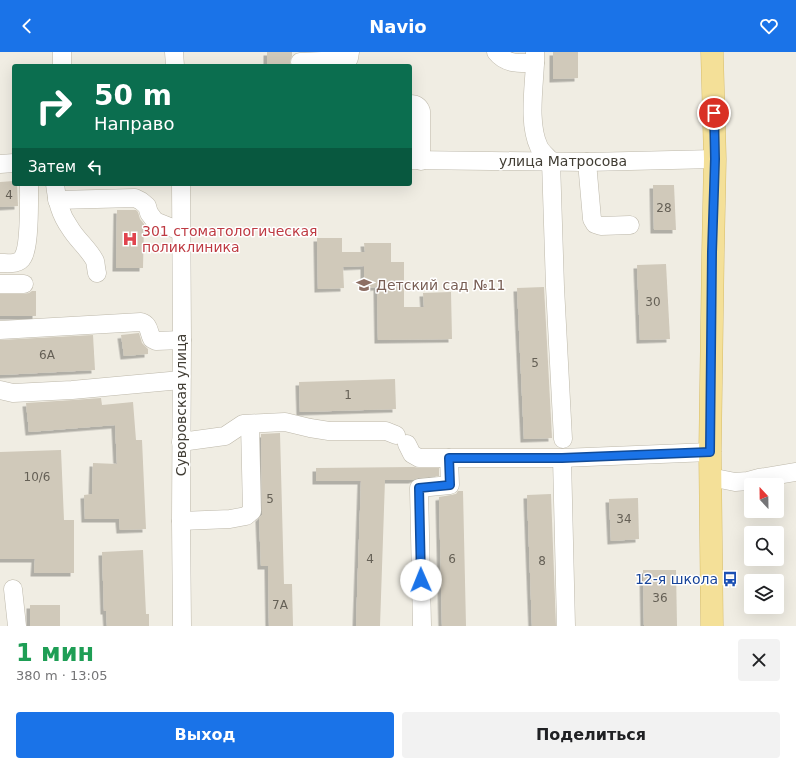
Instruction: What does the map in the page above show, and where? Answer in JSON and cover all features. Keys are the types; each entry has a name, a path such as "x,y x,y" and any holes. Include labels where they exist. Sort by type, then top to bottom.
{"main road":[{"path":"712,52 715,159 712,252 710,452 712,626"}],"street":[{"path":"62,52 62,64"},
{"path":"174,52 175,64"},
{"path":"300,60 344,60 349,58 350,52"},
{"path":"496,52 501,58 511,63 535,58 532,107 534,130 540,149 552,162 555,287 563,439"},
{"path":"412,104 417,105 421,111 416,160"},
{"name":"улица Матросова","path":"416,160 587,162 715,159"},
{"path":"587,162 592,219 595,224 601,226 630,225"},
{"path":"0,164 12,163"},
{"path":"0,264 16,263 23,257 27,243 29,186"},
{"name":"Суворовская улица","path":"180,186 182,340 182,626"},
{"path":"97,273 95,262 89,252 70,229 61,214 56,192 135,198 147,206 149,213 155,221 180,231"},
{"path":"0,284 24,284"},
{"path":"0,330 140,322 145,323 148,326 152,339 156,341 182,340"},
{"path":"0,390 13,393 72,390 181,380"},
{"path":"181,442 225,436 242,424 285,422 329,431 386,431 402,439 412,454 420,458 562,458 710,452"},
{"path":"181,521 246,516 252,511 250,424"},
{"path":"422,626 419,488 450,485 449,458"},
{"path":"562,458 566,626"},
{"path":"710,477 735,482 796,472"},
{"path":"13,589 17,626"}],"building":[{"path":"267,52 292,52 290,64 267,64"},
{"path":"553,52 578,52 578,78 553,79"},
{"path":"12,181 12,186 17,186 18,206 0,207 0,182"},
{"path":"653,185 674,185 676,230 654,230"},
{"name":"301 стоматологическая поликлиника","path":"117,210 136,210 144,224 143,268 116,268"},
{"path":"317,238 342,238 342,252 365,252 364,243 391,243 391,262 404,262 404,307 424,307 423,293 451,292 452,339 378,340 377,287 364,288 364,266 343,267 344,288 318,289"},
{"path":"666,264 670,339 640,340 637,265"},
{"path":"544,287 552,438 524,439 517,288"},
{"path":"36,291 36,316 0,316 0,294 24,294"},
{"path":"139,333 142,343 148,349 148,354 124,356 121,335"},
{"path":"93,335 95,370 0,375 0,340"},
{"path":"395,379 396,409 300,412 299,382"},
{"path":"101,398 102,405 133,402 136,440 142,440 146,529 120,530 119,519 85,519 84,495 92,494 93,463 117,464 115,425 29,432 26,403"},
{"path":"280,433 284,584 292,584 293,626 269,626 268,566 261,566 259,518 262,515 261,434"},
{"path":"61,450 64,520 74,520 74,573 34,573 35,559 0,559 0,452"},
{"path":"316,468 439,468 439,476 412,480 385,480 380,626 356,626 361,481 316,481"},
{"path":"458,491 463,491 466,626 442,626 439,497 456,494"},
{"path":"551,494 556,626 532,626 527,495"},
{"path":"638,498 639,539 611,541 609,499"},
{"path":"143,550 146,614 149,614 149,626 107,626 106,611 104,611 102,552"},
{"path":"643,570 676,570 677,626 644,626"},
{"path":"30,605 60,605 60,626 30,626"}],"place":[{"name":"301 стоматологическая поликлиника","path":"130,239"},
{"name":"Детский сад №11","path":"364,285"},
{"name":"12-я школа","path":"730,579"}],"route":[{"path":"421,580 419,488 450,485 449,458 562,458 710,452 712,252 715,159 714,113"}]}
